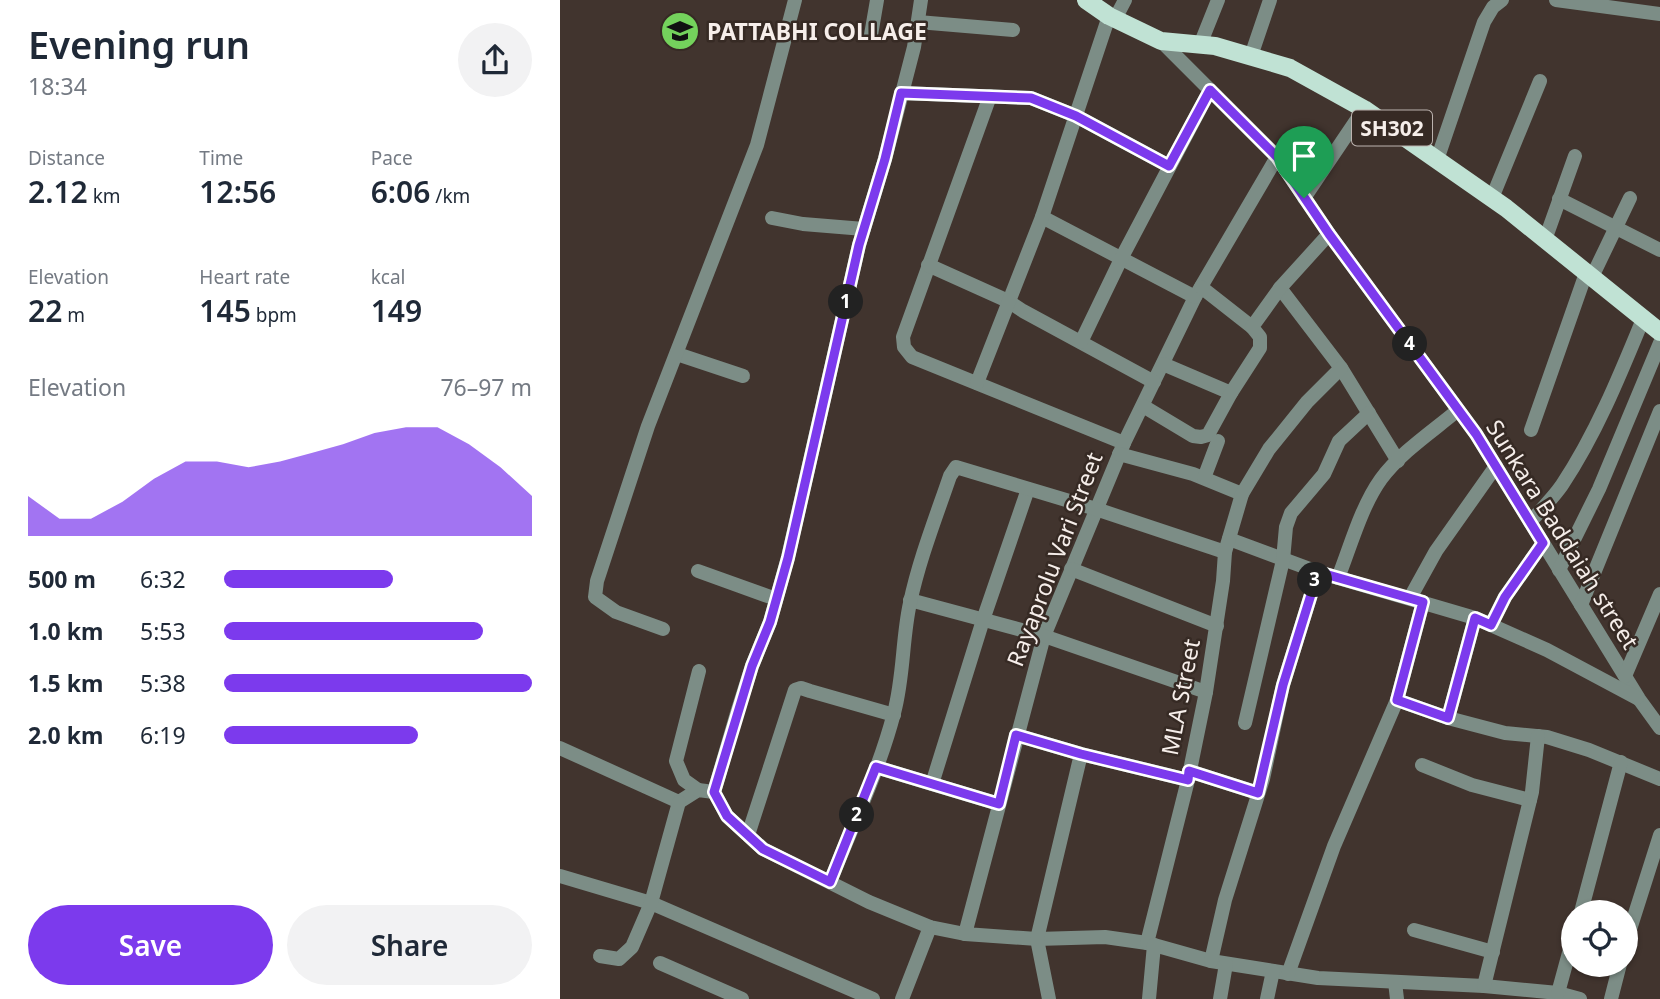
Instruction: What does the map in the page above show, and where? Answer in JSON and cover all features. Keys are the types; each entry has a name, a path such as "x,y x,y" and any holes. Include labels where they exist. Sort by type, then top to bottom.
{"main road":[{"name":"SH302","path":"1086,0 1112,17 1161,41 1200,45 1290,68 1364,109 1492,198 1660,332"}],"street":[{"path":"663,629 616,612 595,597 597,581 648,426 757,145 795,0"},
{"path":"871,35 877,0"},
{"path":"921,0 914,47 864,229 788,558 770,622 752,666 714,792 727,816 763,849 869,902 930,927 965,934 1037,939 1105,937 1151,944 1226,964 1318,978 1484,986 1559,993 1580,999"},
{"path":"977,383 1042,217 1112,17 1125,0"},
{"path":"1200,45 1218,0"},
{"path":"1251,56 1270,0"},
{"path":"1437,160 1484,22 1493,7 1502,0"},
{"path":"1556,0 1634,5 1660,14"},
{"path":"918,22 1013,30"},
{"name":"Sunkara Baddaiah street","path":"1161,41 1277,157 1329,234 1458,410 1639,699 1660,728"},
{"path":"1492,198 1540,81"},
{"path":"1081,342 1122,257 1210,90"},
{"path":"901,93 1031,98 1076,116 1169,166"},
{"path":"989,96 903,337 904,347 912,357 1122,448 1242,494"},
{"path":"1304,198 1364,109"},
{"path":"1545,240 1575,156"},
{"name":"Rayaprolu Vari Street","path":"965,934 1044,636 1122,448 1154,382 1198,292 1277,157"},
{"path":"1531,430 1589,275 1630,198"},
{"path":"1559,199 1660,250"},
{"path":"1042,217 1064,230 1198,292 1252,327 1260,337 1260,348 1208,435 1193,436 1143,406"},
{"path":"772,218 803,224 864,229"},
{"path":"1252,327 1280,288 1329,234"},
{"path":"928,265 1008,301 1154,382"},
{"path":"1280,288 1341,368 1398,461"},
{"path":"1530,522 1561,487 1576,461 1618,381 1643,319"},
{"path":"1559,570 1599,489 1660,343"},
{"path":"677,354 743,376"},
{"path":"1163,364 1231,393"},
{"name":"MLA Street","path":"1149,999 1151,944 1206,692 1227,546 1242,494 1269,449 1307,402 1341,368"},
{"path":"1338,578 1364,510 1381,479 1458,410"},
{"path":"1581,605 1660,411"},
{"path":"1245,723 1283,560 1286,527 1291,513 1324,474 1339,441 1369,413"},
{"path":"1203,478 1218,441"},
{"path":"830,882 894,715 902,680 902,645 910,600 950,476 956,467 1475,618 1547,650 1639,699"},
{"path":"1288,974 1334,846 1397,700 1417,600 1436,551 1496,467"},
{"path":"932,784 983,620 1028,489"},
{"path":"1491,625 1505,597 1543,543"},
{"path":"1071,569 1217,626"},
{"path":"698,571 776,599"},
{"path":"1211,961 1225,900 1258,793 1283,685 1318,572"},
{"path":"1625,676 1660,594"},
{"path":"910,600 1044,636 1206,692"},
{"path":"1448,718 1475,618"},
{"path":"699,671 676,761 684,780 698,790 714,792"},
{"path":"748,835 795,690 801,688 894,715"},
{"path":"1397,700 1448,718 1505,733 1538,736 1579,747 1660,779"},
{"path":"1016,735 1081,754 1258,793"},
{"path":"1484,986 1530,800 1538,736"},
{"path":"560,748 679,802"},
{"path":"1049,999 1037,939 1081,754"},
{"path":"1584,900 1621,762"},
{"path":"1422,765 1472,785 1530,800"},
{"path":"876,767 999,804"},
{"path":"600,956 620,959 627,954 651,903 679,802 698,790"},
{"path":"1638,904 1660,835"},
{"path":"560,876 651,903 853,995 873,999"},
{"path":"902,999 930,927"},
{"path":"1414,930 1493,952"},
{"path":"660,963 742,999"},
{"path":"1220,999 1226,964"},
{"path":"1267,999 1273,971"},
{"path":"1559,993 1563,977"},
{"path":"1611,999 1617,977"},
{"path":"1395,982 1397,999"}],"place":[{"name":"PATTABHI COLLAGE","path":"680,31"}],"route":[{"path":"1210,90 1277,157 1304,198 1476,434 1543,543 1505,597 1491,625 1475,618 1448,718 1397,700 1423,602 1318,572 1283,685 1258,793 1189,771 1188,780 1016,735 999,804 876,767 830,882 763,849 727,816 714,792 730,734 752,666 770,622 788,558 859,245 885,159 901,93 1041,100 1169,166 1210,90"}]}
